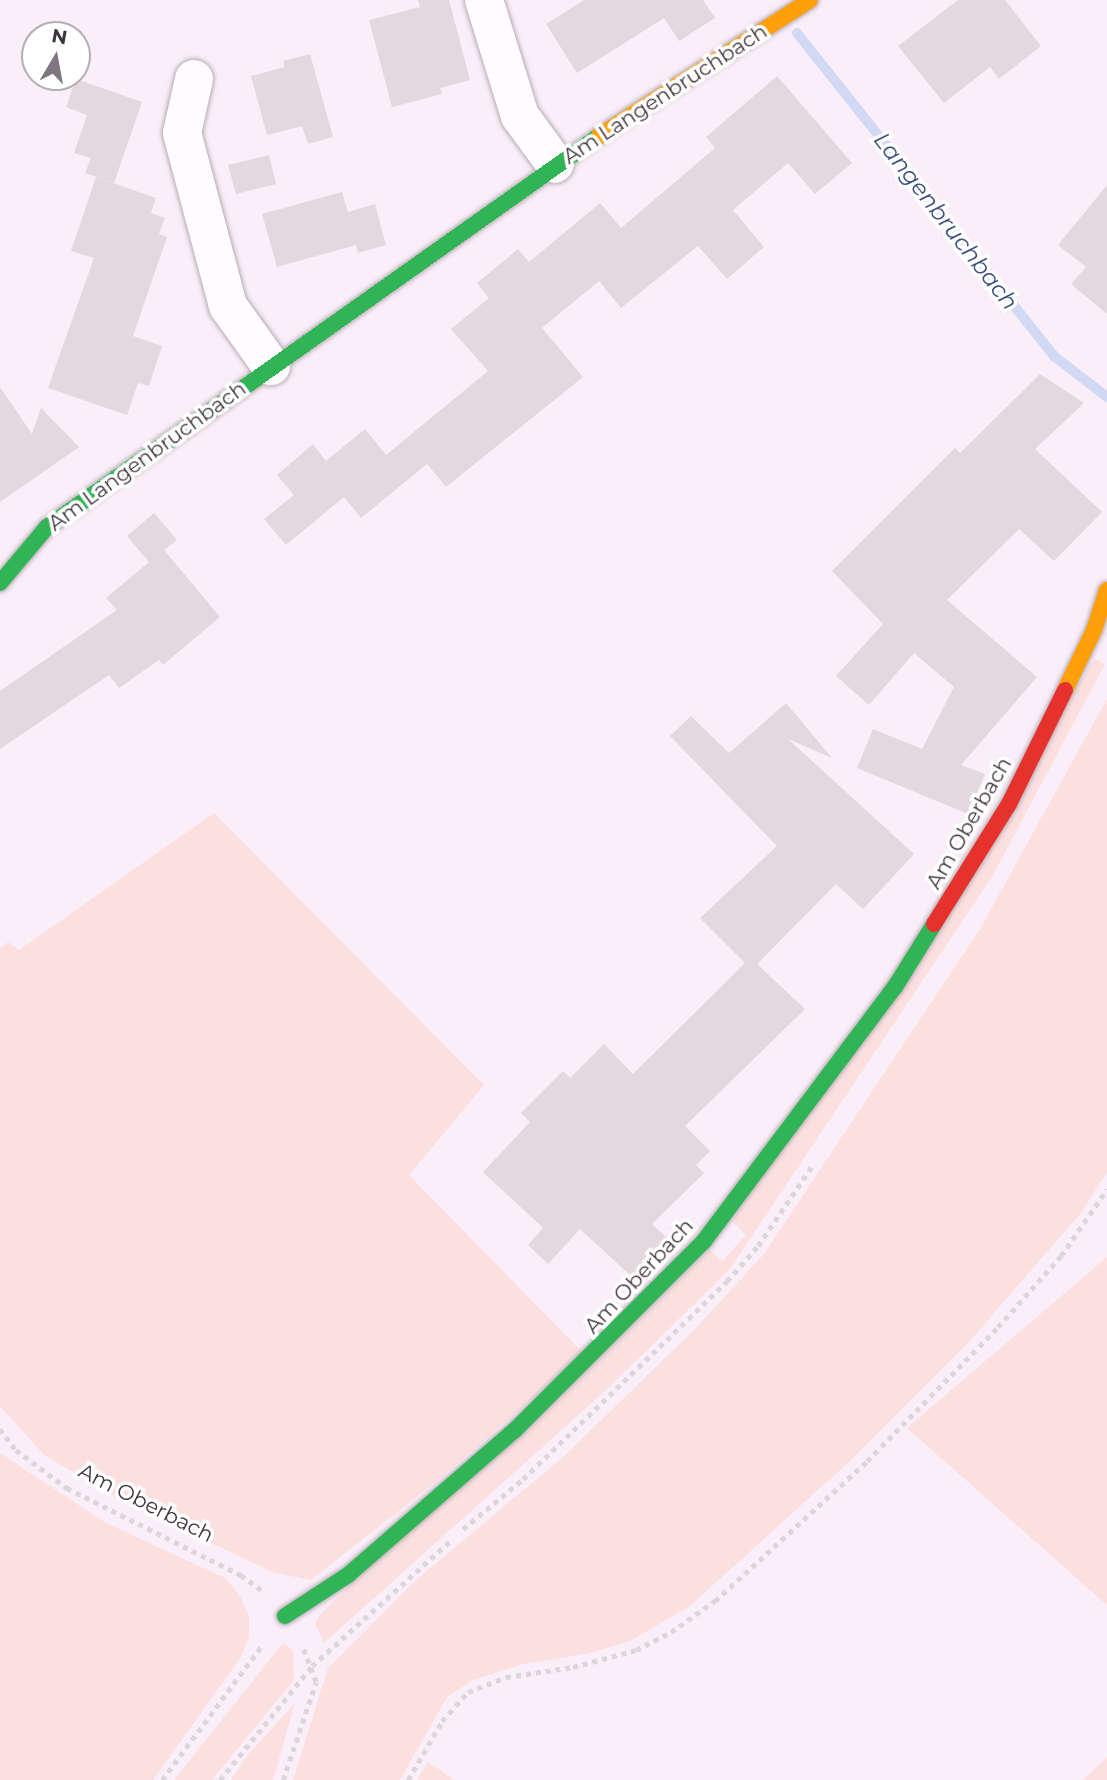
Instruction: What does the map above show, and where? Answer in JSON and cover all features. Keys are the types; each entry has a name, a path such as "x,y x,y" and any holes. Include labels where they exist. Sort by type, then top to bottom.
{"street":[{"name":"Am Langenbruchbach","path":"484,0 520,116 555,164"},
{"name":"Am Langenbruchbach","path":"0,583 47,527 555,164 805,3"},
{"path":"194,79 182,132 228,306 271,366"},
{"name":"Am Oberbach","path":"285,1616 348,1575 514,1430 704,1241 895,987 1009,804 1094,630 1107,590"}],"path":[{"path":"408,1780 442,1720 468,1692 506,1677 613,1658 671,1632 715,1601 867,1461 998,1327 1061,1256 1107,1189"},
{"name":"Am Oberbach","path":"0,1429 16,1450 68,1488 241,1575 285,1616"},
{"path":"162,1780 285,1616"},
{"path":"220,1780 312,1666 316,1682 283,1780"}],"shaded area":[{"path":"1095,659 1105,664 993,875 730,1269 605,1391 324,1643 315,1624 320,1614 710,1250 722,1261 746,1235 732,1221"},
{"path":"1107,699 1107,1172 1080,1214 968,1343 851,1460 690,1606 630,1641 586,1654 523,1664 473,1680 447,1697 400,1780 293,1780 328,1668 416,1580 561,1459 693,1331 764,1254 980,929"},
{"path":"214,813 484,1085 409,1175 584,1354 438,1480 311,1580 275,1573 138,1509 44,1455 0,1406 0,948 8,942 19,950"},
{"path":"1107,1257 1107,1605 907,1428"},
{"path":"0,1453 106,1523 225,1578 240,1596 249,1616 249,1637 241,1657 153,1780 0,1780"},
{"path":"283,1643 293,1650 294,1680 212,1780 174,1780"},
{"path":"295,1703 273,1780 231,1780 246,1757"},
{"path":"1107,1757 1107,1780 1083,1780"},
{"path":"428,1762 454,1780 417,1780"}],"building":[{"path":"418,0 449,0 470,80 440,88 442,94 392,107 369,20 420,7"},
{"path":"584,0 703,0 715,18 679,41 664,18 577,73 546,24"},
{"path":"958,0 1005,0 1041,46 999,79 990,67 944,103 898,46"},
{"path":"310,54 333,137 308,144 302,126 267,135 251,76 285,67 283,61"},
{"path":"777,76 852,163 815,194 788,163 733,210 764,247 727,279 698,246 621,308 599,281 542,328 583,377 446,487 427,464 361,518 344,497 286,545 264,519 294,495 277,475 313,444 326,461 365,429 386,455 488,371 451,329 489,298 477,283 518,249 529,262 600,203 621,228 715,148 706,137"},
{"path":"91,84 142,102 114,183 85,173 91,158 74,153 87,115 66,107 72,91 91,91"},
{"path":"269,155 276,184 236,194 228,165"},
{"path":"96,177 156,198 151,213 165,218 159,234 167,237 133,336 162,346 149,386 138,383 127,415 48,388 94,258 71,251"},
{"path":"1107,185 1107,314 1071,284 1086,267 1058,245"},
{"path":"342,192 348,212 375,204 386,245 358,253 356,245 277,267 262,214"},
{"path":"1040,374 1084,403 1035,449 1102,512 1054,561 1019,529 947,600 1037,677 961,765 985,774 968,814 857,768 873,729 922,749 954,687 914,653 869,705 836,676 883,624 832,571 955,448 960,453"},
{"path":"0,387 32,434 41,408 79,447 0,502"},
{"path":"154,513 177,540 164,550 220,617 163,665 159,660 119,688 109,675 0,749 0,691 117,610 106,598 149,562 127,536"},
{"path":"786,703 832,758 788,739 914,854 863,909 836,884 757,964 805,1009 685,1126 710,1151 696,1165 704,1173 652,1224 667,1238 631,1276 580,1229 548,1264 528,1245 543,1228 483,1172 530,1122 521,1113 563,1071 570,1078 604,1044 633,1074 745,963 700,918 777,846 670,736 691,716 729,753"}],"waterway":[{"name":"Langenbruchbach","path":"797,33 1054,356 1107,397"}],"traffic: fast":[{"path":"0,583 47,527 599,136"},
{"path":"285,1616 348,1575 515,1430 704,1241 895,987 934,924"}],"traffic: slow":[{"path":"599,136 810,0"},
{"path":"1065,690 1094,630 1107,590"}],"traffic: jam":[{"path":"934,924 1009,804 1065,690"}]}
